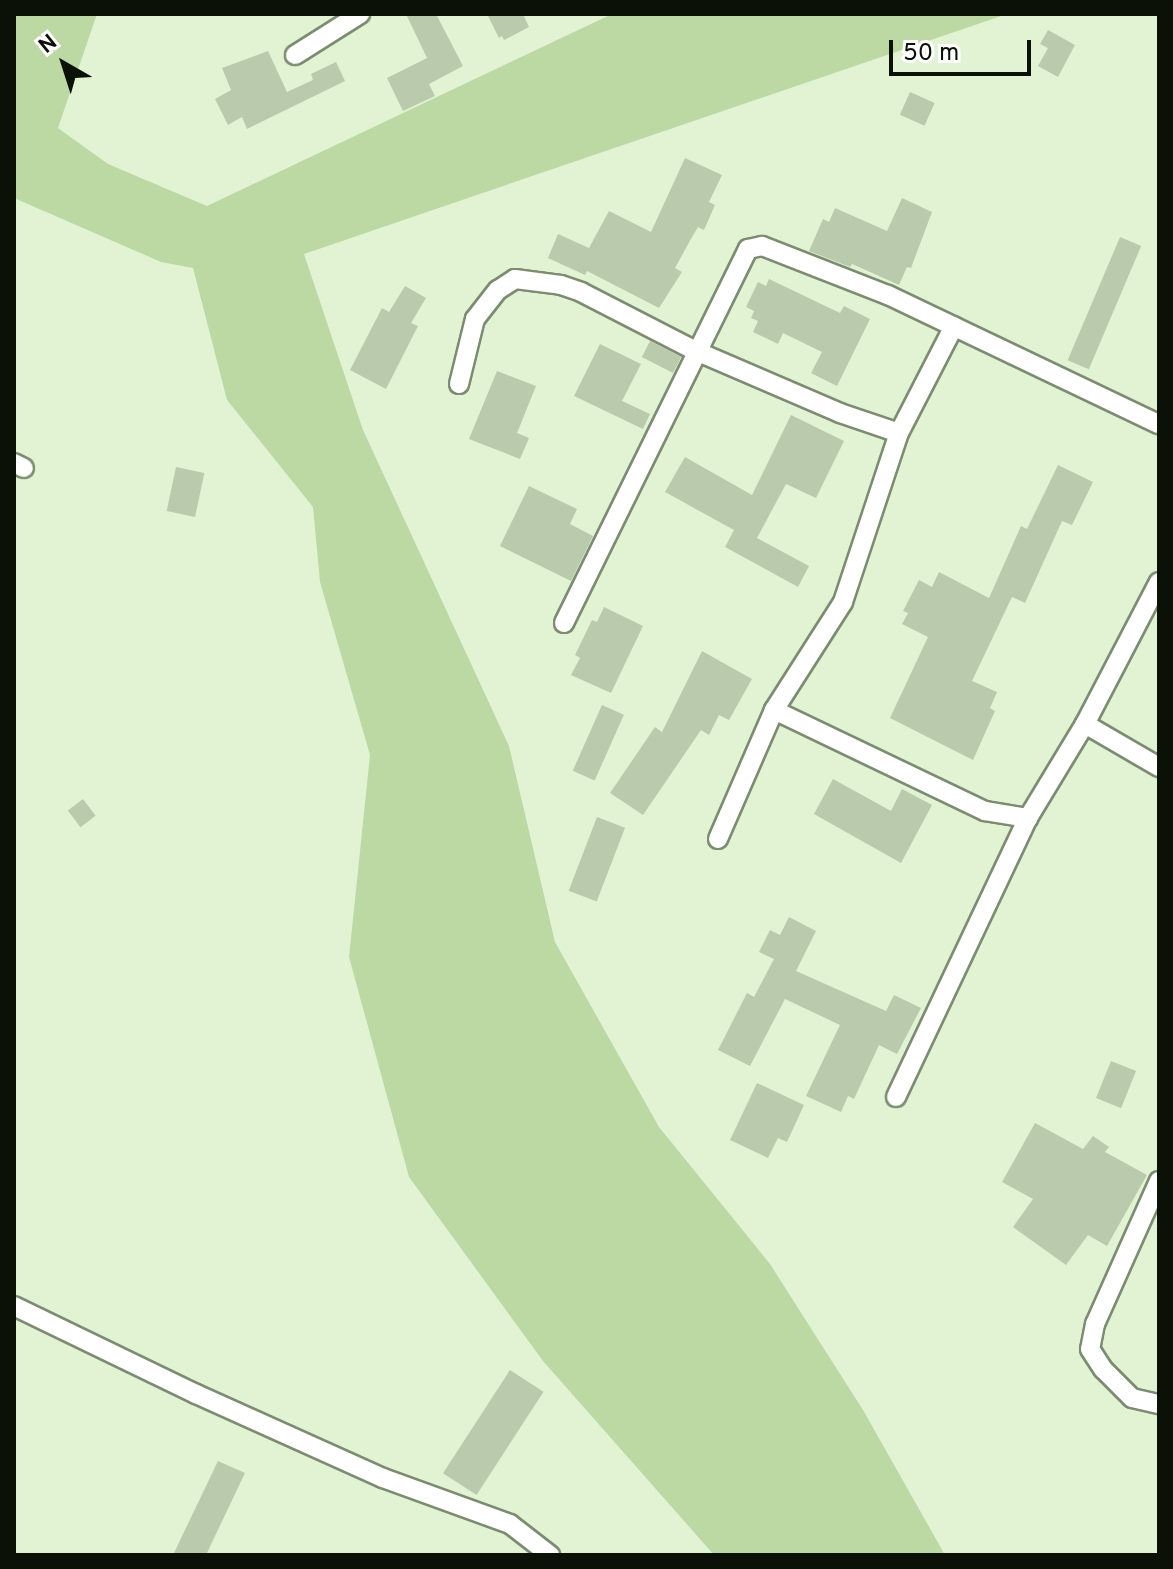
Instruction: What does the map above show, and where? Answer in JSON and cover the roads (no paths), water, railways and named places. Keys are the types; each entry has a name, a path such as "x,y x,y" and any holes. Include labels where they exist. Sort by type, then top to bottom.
{"street":[{"path":"295,55 360,14"},
{"path":"564,623 748,249 762,246 888,295 1159,424"},
{"path":"459,384 475,319 498,290 515,279 561,285 581,292 696,351 840,413 899,433"},
{"path":"718,839 774,710 843,602 899,433 954,326"},
{"path":"896,1097 1028,818 1085,724 1159,582"},
{"path":"774,710 985,811 1028,818"},
{"path":"1085,724 1159,767"},
{"path":"1159,1181 1095,1324 1090,1349 1103,1369 1132,1398 1159,1404"},
{"path":"14,1306 196,1394 383,1478 510,1524 550,1555"}]}
